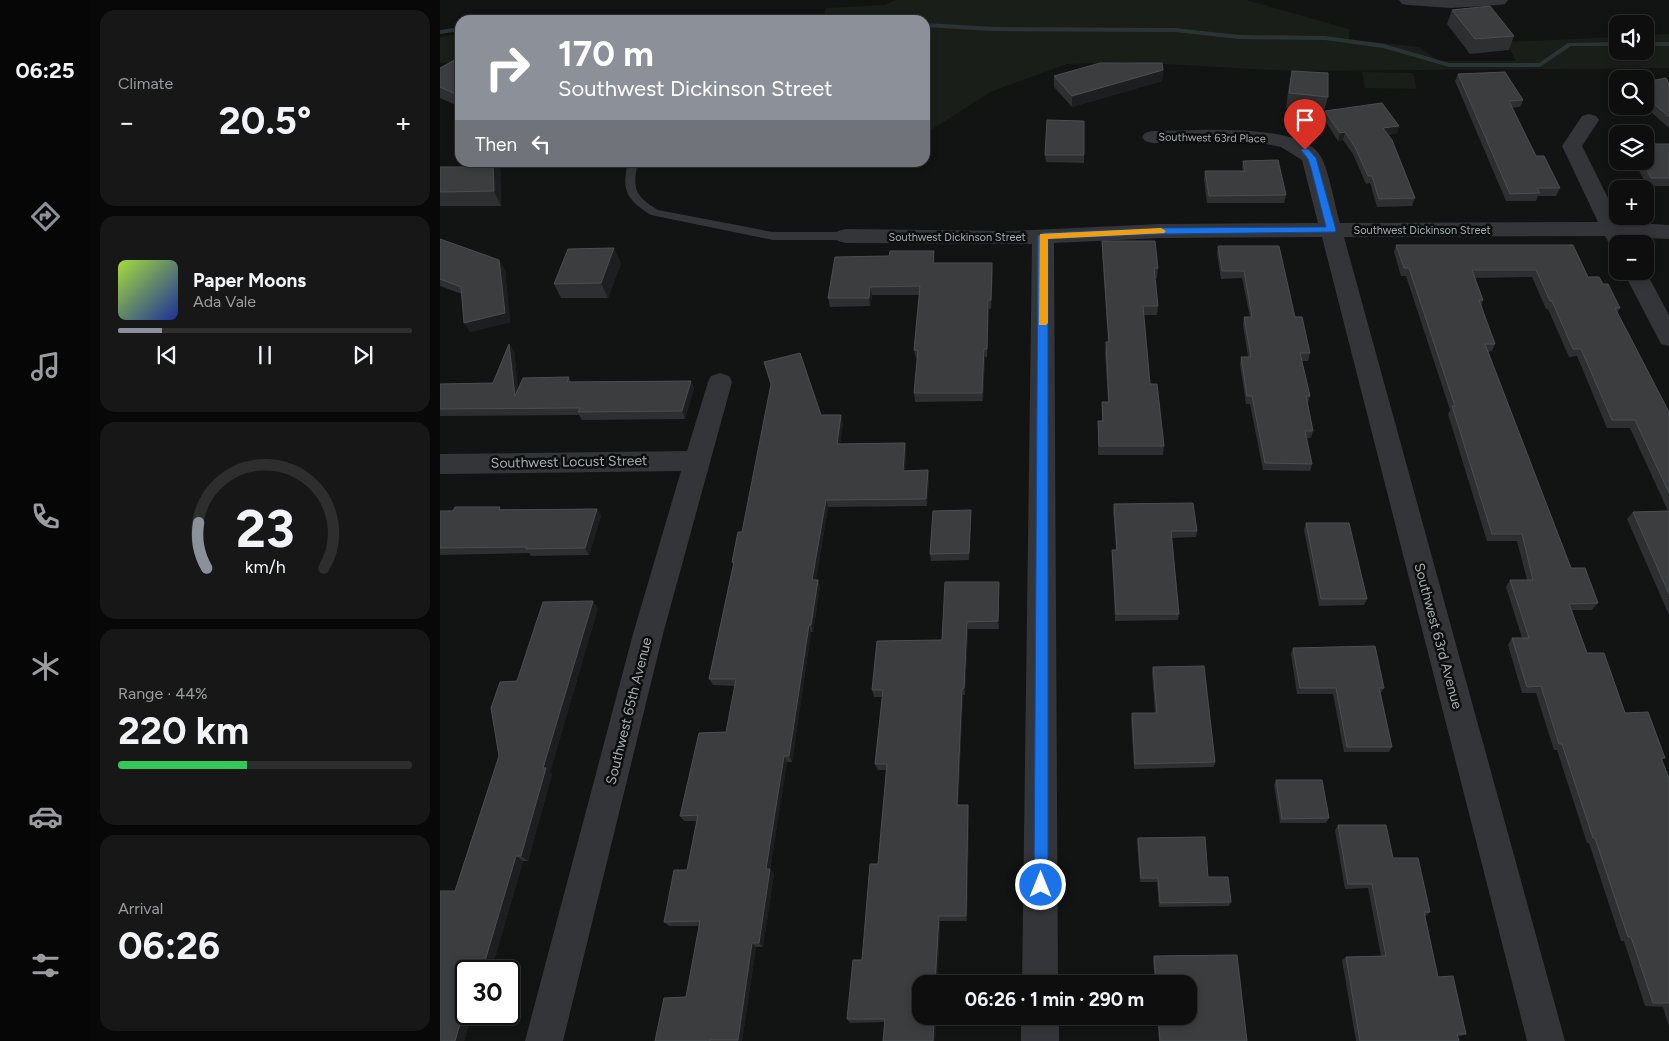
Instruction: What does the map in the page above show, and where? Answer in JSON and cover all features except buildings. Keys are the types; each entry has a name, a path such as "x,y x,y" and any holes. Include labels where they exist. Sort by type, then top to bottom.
{"street":[{"path":"1408,0 1451,3 1499,0"},
{"path":"1589,120 1572,146 1616,235"},
{"name":"Southwest 63rd Place","path":"1152,137 1260,137 1294,144 1305,150 1312,158 1331,230"},
{"name":"Southwest Dickinson Street","path":"846,236 1010,238 1160,231 1331,230 1609,236"},
{"name":"Southwest 63rd Avenue","path":"1331,230 1546,1041"},
{"name":"Southwest Dickinson Street","path":"1629,235 1669,232"},
{"path":"1040,975 1043,236"},
{"path":"1639,280 1669,338"},
{"name":"Southwest 65th Avenue","path":"544,1041 590,868 648,634 720,382"},
{"name":"Southwest Locust Street","path":"440,464 697,461"},
{"path":"1040,1025 1040,1041"}],"lane":[{"path":"632,167 629,177 629,191 639,204 655,213 773,236 846,236"}],"shaded area":[{"path":"896,0 1246,0 1349,29 1349,39 1419,47 1438,61 1516,61 1506,42 1609,37 1609,60 1654,60 1654,35 1669,34 1669,68 1292,71 1127,62 1067,64 990,92 930,130 930,15 824,15 826,8 884,5"},
{"path":"455,35 455,62 440,63 440,37"},
{"path":"1362,72 1413,73 1417,89 1365,88"}],"waterway":[{"path":"930,25 993,29 1175,30 1239,37 1325,38 1384,46 1449,65 1540,65 1570,44 1609,44"},
{"path":"440,32 455,30"},
{"path":"1654,44 1669,44"}],"slow traffic":[{"path":"1043,323 1043,236 1161,231"}],"route":[{"path":"1041,885 1043,236 1160,231 1331,230 1312,158 1305,150"}]}
